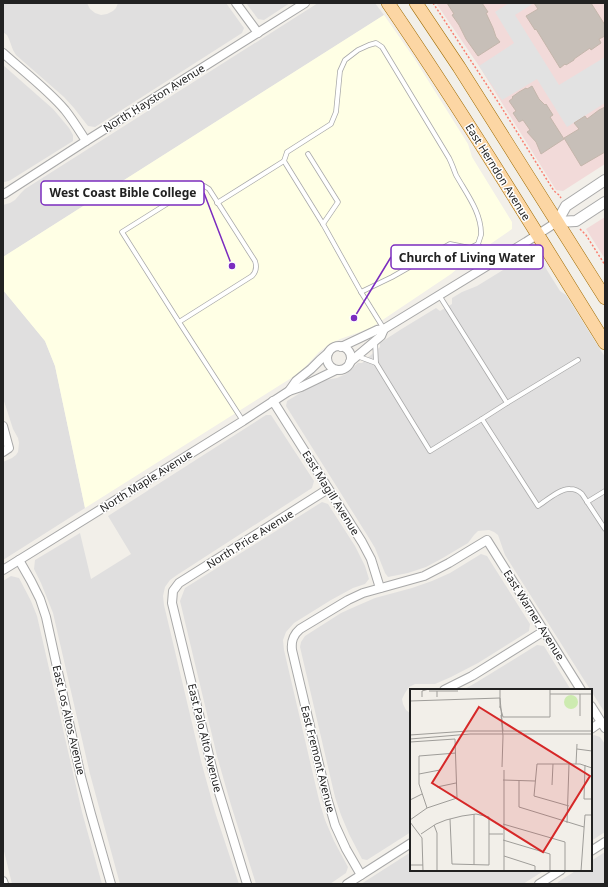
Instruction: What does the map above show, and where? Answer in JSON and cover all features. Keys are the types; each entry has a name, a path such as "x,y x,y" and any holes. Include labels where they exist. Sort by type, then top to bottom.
{"main road":[{"name":"East Herndon Avenue","path":"388,3 418,46 538,234 605,343"},
{"name":"East Herndon Avenue","path":"416,3 459,67 605,298"}],"street":[{"path":"236,3 258,33"},
{"name":"North Hayston Avenue","path":"3,194 305,3"},
{"path":"3,52 50,95 64,110 76,124 86,141"},
{"name":"North Maple Avenue","path":"289,391 296,381 333,348 341,347 377,330 384,329 439,296 557,222 566,206 605,180"},
{"name":"North Maple Avenue","path":"557,222 576,221 605,202"},
{"name":"North Maple Avenue","path":"3,570 289,391 301,387 336,370 343,370 381,336 384,329"},
{"path":"341,347 345,348 351,358 354,359"},
{"path":"328,353 328,364 336,370"},
{"name":"East Magill Avenue","path":"273,401 367,550 380,588"},
{"path":"3,426 6,450"},
{"name":"North Price Avenue","path":"173,591 179,583 328,489"},
{"name":"East Warner Avenue","path":"380,588 424,576 488,540 580,689"},
{"name":"East Los Altos Avenue","path":"18,560 40,599 46,617 81,777 111,884"},
{"name":"East Fremont Avenue","path":"362,875 352,860 335,825 327,798 291,644 296,632 300,629 348,600 380,588"},
{"name":"East Palo Alto Avenue","path":"173,591 172,603 214,776 247,884"},
{"path":"446,689 477,673 544,631"},
{"path":"592,708 603,725 592,729"},
{"path":"592,850 605,842"},
{"path":"347,884 410,845"},
{"path":"541,883 559,871"}],"lane":[{"path":"218,203 284,161 287,152 332,124 336,112 340,71 345,60 358,50 369,45 376,44 382,47 449,158 456,174 470,198 476,210 481,236 478,244 470,248 450,244 392,277 361,292"},
{"path":"308,154 338,202 323,224"},
{"path":"284,161 323,224 361,292 384,329"},
{"path":"179,322 255,273 255,261 209,189 200,185 197,185 122,232 179,322 243,420"},
{"path":"478,244 490,264"},
{"path":"439,296 507,404"},
{"path":"376,340 376,362 430,451 578,360"},
{"path":"354,359 376,362"},
{"path":"482,419 538,506 562,490 570,488 577,490 582,494 605,529"},
{"path":"587,502 605,491"}],"path":[{"path":"433,3 484,79 554,190 559,195"},
{"path":"581,230 586,235 605,265"}],"shaded area":[{"path":"3,3 87,3 90,9 101,15 113,11 118,3 226,3 244,28 242,33 95,127 88,126 64,97 16,55 7,35 3,32"},
{"path":"246,3 290,3 264,20 258,19"},
{"path":"318,3 375,3 384,15 3,257 3,205 15,200 25,189"},
{"path":"436,3 605,3 605,164 563,191 556,190 479,66"},
{"path":"509,3 534,3 515,15 559,85 605,57 605,103 567,127 537,79 502,100 479,66 514,43 495,12"},
{"path":"384,15 414,58 468,144 472,157 512,222 512,229 470,258 451,274 372,327 328,345 296,375 85,508 55,366 45,341 3,290 3,257"},
{"path":"3,65 53,109 73,135 73,141 9,181 4,182 3,182"},
{"path":"605,217 605,259 586,229"},
{"path":"524,257 540,259 560,291 566,295 605,357 605,713 592,692 592,689 590,689 505,555 498,535 489,530 478,531 468,543 426,567 408,573 388,577 375,548 286,406 287,401 315,384 346,374 358,363 362,363 380,347 380,343 436,308 440,311 452,304 452,298 477,286"},
{"path":"3,290 45,341 55,366 85,508 3,560 3,462 16,455 18,452 19,443 3,398"},
{"path":"266,415 271,415 314,481 312,488 170,580 165,587 163,596 201,761 215,812 239,884 120,884 90,774 53,613 34,569 35,560 80,533 91,579 131,554 108,516"},
{"path":"322,502 328,504 355,546 365,566 369,579 365,584 353,588 331,600 294,623 286,632 283,640 284,650 319,800 325,820 334,841 348,867 346,873 330,884 256,884 217,756 180,601 185,588"},
{"path":"481,554 487,556 530,624 529,631 478,663 451,677 435,684 415,684 409,687 402,699 406,710 410,713 410,833 367,860 362,859 349,834 335,797 300,647 301,642 305,636 341,613 375,598 412,588 450,573"},
{"path":"11,576 19,578 37,616 82,812 102,884 12,884 3,847 3,581"},
{"path":"537,645 544,646 570,689 465,689"},
{"path":"594,735 600,737 605,744 605,832 592,840 592,736"},
{"path":"605,852 605,884 557,884 575,871 592,871 592,860"},
{"path":"410,853 410,871 543,871 523,884 361,884"}],"building":[{"path":"447,3 482,3 488,12 486,13 496,37 500,42 478,56 466,39"},
{"path":"534,3 591,3 605,25 605,36 599,39 601,43 591,50 590,48 560,68 536,29 535,30 526,16 538,9"},
{"path":"532,86 539,99 545,105 546,104 553,115 550,117 564,139 541,154 536,142 527,132 530,130 523,120 519,122 513,113 516,111 509,101 519,92"},
{"path":"605,107 605,152 581,166 564,138 579,129 574,123 585,116 587,119"}],"place":[{"name":"West Coast Bible College","path":"232,266"},
{"name":"Church of Living Water","path":"354,318"}]}
